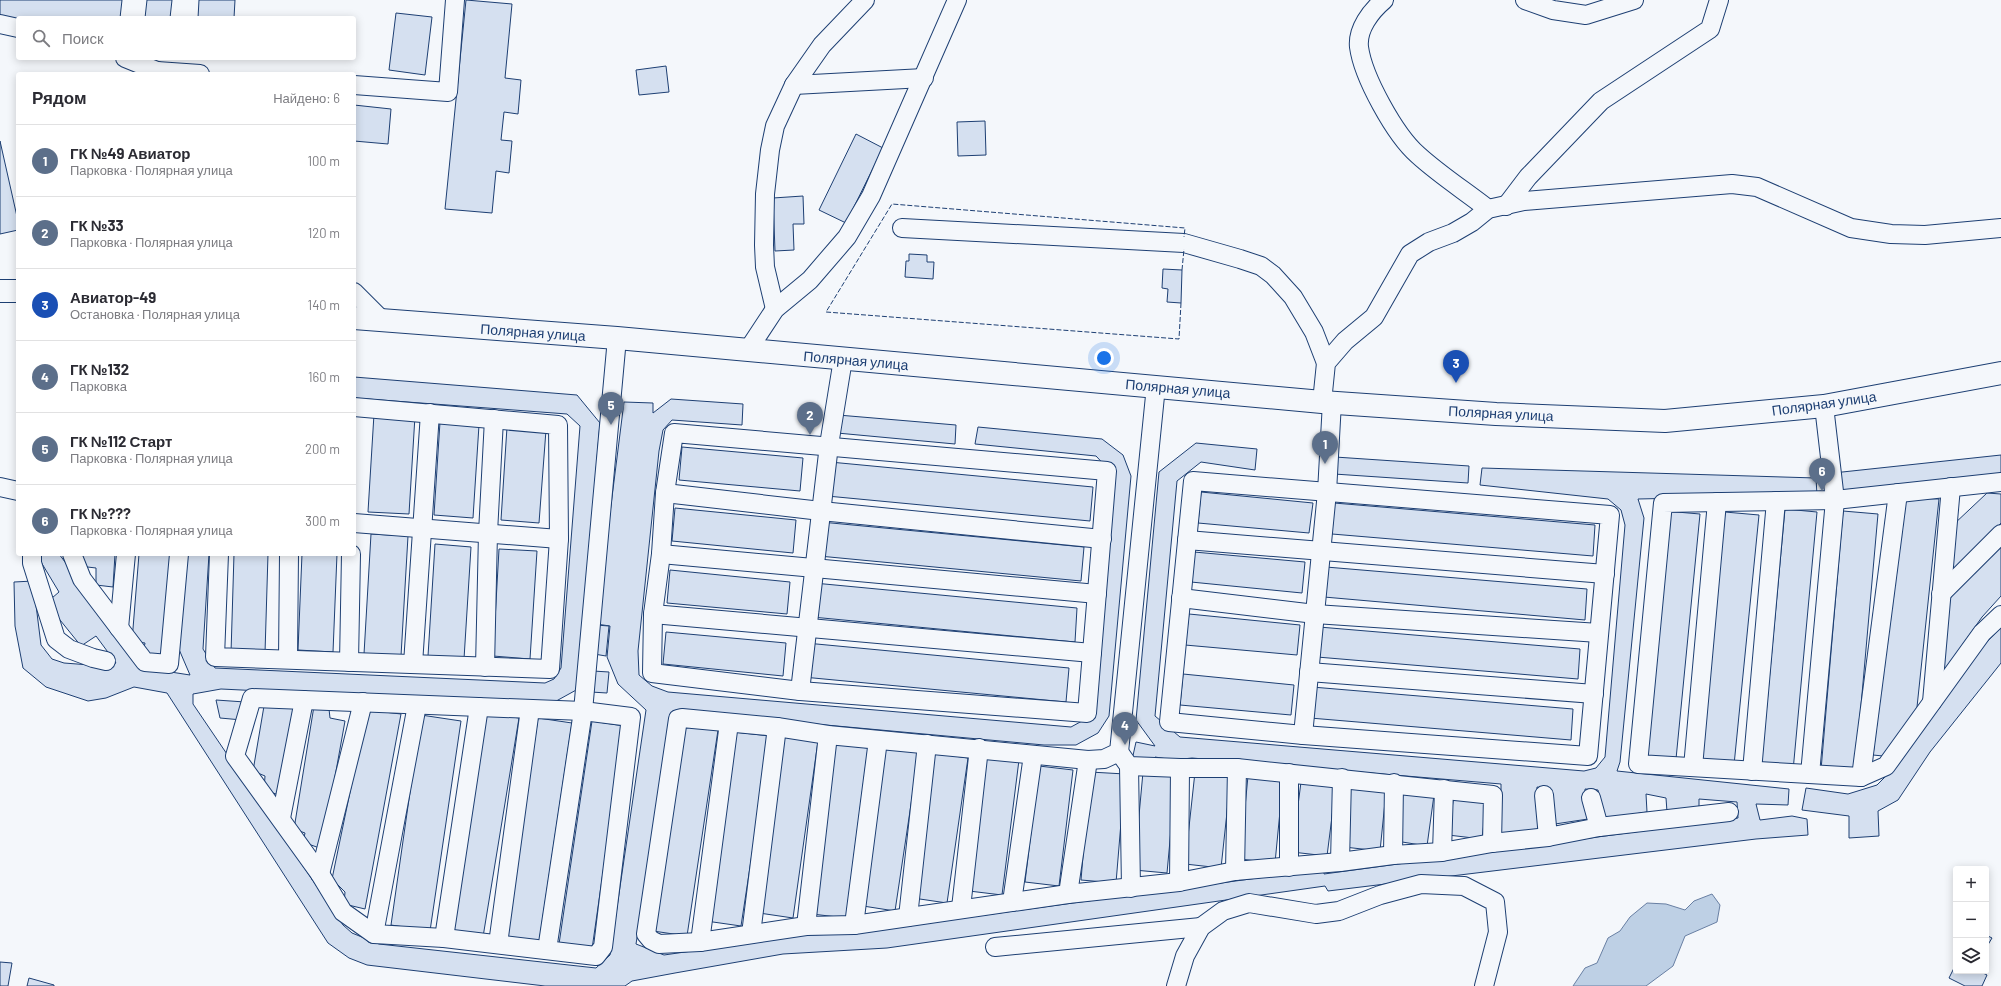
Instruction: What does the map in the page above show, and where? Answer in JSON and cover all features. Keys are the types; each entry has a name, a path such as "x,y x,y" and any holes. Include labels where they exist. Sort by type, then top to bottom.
{"main road":[{"path":"0,291 16,291"},
{"name":"Полярная улица","path":"356,318 617,338 1327,402 1496,414 1665,421 1824,406 2001,374"}],"lane":[{"path":"356,85 448,92 455,0"},
{"path":"775,309 765,267 765,194 770,150 775,126 794,85 822,45 866,0"},
{"path":"748,350 775,309 810,280 847,237 872,196 957,0"},
{"path":"1384,0 1371,12 1362,29 1359,46 1369,81 1390,119 1417,154 1488,209"},
{"path":"1525,0 1554,10 1586,15 1634,0"},
{"path":"1506,206 1528,177 1600,101 1710,29 1719,0"},
{"path":"0,24 16,28"},
{"path":"130,60 157,72"},
{"path":"794,85 924,78"},
{"path":"1326,363 1345,341 1374,318 1410,254 1429,242 1453,233 1472,222 1488,209 1524,201 1732,184 1757,187 1851,228 1891,234 1926,235 2001,228"},
{"path":"902,228 1184,244 1261,266 1273,274 1293,297 1314,332 1326,363 1327,402 1328,492 1303,735"},
{"path":"356,294 382,320"},
{"path":"547,950 584,711 617,338"},
{"path":"800,691 829,445 843,359"},
{"path":"1132,888 1129,766 1119,752 1156,386"},
{"path":"1810,774 1835,500 1824,406"},
{"path":"219,556 215,656 550,669 559,539 558,424 356,407"},
{"path":"413,664 421,528 430,413"},
{"path":"485,667 488,533 494,419"},
{"path":"674,432 1107,471 1088,713 800,691 652,673 653,614 661,554 665,493 674,432"},
{"path":"1193,481 1610,515 1588,756 1303,735 1169,722 1187,540 1193,481"},
{"path":"2001,482 1835,500 1663,503 1638,764 1861,777 1886,766 1982,633 2001,615"},
{"path":"0,487 16,491"},
{"path":"1932,702 1951,487"},
{"path":"665,493 821,511 1102,539"},
{"path":"1861,777 1898,493"},
{"path":"1752,771 1776,501"},
{"path":"1694,767 1717,502"},
{"path":"356,523 559,539"},
{"path":"1941,594 2001,534"},
{"path":"1187,540 1605,574"},
{"path":"661,554 1097,594"},
{"path":"32,556 32,562 56,639 69,649 106,661"},
{"path":"73,556 82,579 145,662 169,664 179,556"},
{"path":"119,628 126,556"},
{"path":"288,659 289,556"},
{"path":"349,662 351,556"},
{"path":"1181,598 1315,614 1599,633"},
{"path":"653,614 1092,653"},
{"path":"1309,672 1594,694"},
{"path":"252,698 530,709 584,711 631,717 603,947 596,956 444,938 374,934 343,912 320,874 235,756 252,698"},
{"path":"281,818 304,700"},
{"path":"320,874 363,702"},
{"path":"374,934 416,705"},
{"path":"444,938 479,707"},
{"path":"498,944 530,709"},
{"path":"1119,752 1104,759 1088,760 979,748 828,735 777,727 682,718 678,719 646,934 650,940 659,944 700,942 806,926 854,925 961,908 1068,894 1179,882 1235,871 1340,862 1393,855 1442,852 1492,843 1548,837 1599,827 1729,812"},
{"path":"700,942 729,723"},
{"path":"751,934 777,727"},
{"path":"806,926 828,735"},
{"path":"854,925 878,740"},
{"path":"908,917 927,744"},
{"path":"961,908 979,748"},
{"path":"1012,902 1033,755"},
{"path":"1068,894 1088,760"},
{"path":"1129,766 1237,768 1289,772 1493,795 1492,843"},
{"path":"1179,882 1180,768"},
{"path":"1235,871 1237,768"},
{"path":"1289,772 1289,867"},
{"path":"1340,862 1342,778"},
{"path":"1393,855 1394,783"},
{"path":"1442,852 1444,789"},
{"path":"1544,795 1548,837"},
{"path":"1592,798 1599,827"},
{"path":"1176,986 1185,956 1201,927 1223,912 1249,904 1316,914 1339,911 1380,895 1421,884 1464,886 1494,902 1498,932 1484,986"},
{"path":"995,947 1201,927"}],"water":[{"path":"1712,894 1720,905 1717,922 1685,936 1673,966 1646,986 1573,986 1585,968 1597,963 1608,938 1620,931 1630,917 1647,903 1666,904 1685,910 1694,901"}],"building":[{"path":"0,0 122,0 120,16 16,16 16,23 0,21"},
{"path":"147,0 172,0 170,16 145,16"},
{"path":"199,0 235,0 234,16 198,16"},
{"path":"466,0 512,4 505,78 521,80 518,114 504,112 501,140 512,141 509,173 496,171 492,213 445,209"},
{"path":"396,13 432,17 425,75 389,70"},
{"path":"666,66 669,92 639,95 636,70"},
{"path":"356,105 391,109 388,144 356,141"},
{"path":"985,121 986,155 958,156 957,122"},
{"path":"856,134 883,148 846,223 819,210"},
{"path":"0,141 16,212 16,230 0,234"},
{"path":"803,196 804,224 793,224 794,250 775,251 773,198"},
{"path":"909,254 927,255 927,262 934,262 933,279 905,277 906,261 909,261"},
{"path":"1163,269 1182,270 1181,303 1167,302 1168,289 1162,288"},
{"path":"356,377 577,395 600,423 578,689 549,705 221,689 193,694 193,704 343,925 352,933 379,944 596,968 610,955 646,710 618,684 607,657 610,626 596,624 624,402 653,403 653,413 671,399 743,404 742,425 672,420 663,430 659,451 638,651 639,675 652,686 668,692 1071,727 1082,721 1112,473 1096,456 975,444 978,427 1102,439 1123,455 1131,476 1109,716 1098,733 1076,745 1044,745 673,711 636,944 664,955 803,935 844,934 1324,869 1324,874 1738,818 1737,802 1699,799 1699,809 1667,812 1666,798 1646,794 1647,812 1603,819 1598,790 1585,789 1588,819 1555,824 1549,789 1537,787 1538,830 1501,834 1501,784 1192,758 1173,760 1155,757 1154,762 1132,760 1136,742 1155,746 1136,720 1159,472 1196,443 1257,449 1255,470 1201,462 1177,481 1155,716 1180,737 1584,771 1596,768 1605,757 1625,525 1621,510 1608,499 1480,485 1482,468 1816,478 1817,495 1638,499 1644,518 1620,762 1617,771 1789,789 1788,805 1756,804 1760,820 1792,816 1807,819 1808,835 1756,839 1328,891 1325,886 887,948 783,954 632,981 625,986 545,986 367,965 349,958 328,943 167,693 134,687 106,698 88,701 46,687 23,668 15,626 14,582 33,581 41,645 52,659 64,663 103,666 116,663 96,636 81,646 56,615 52,598 59,592 38,556 61,556 145,668 190,675 178,647 186,556 209,556 203,649 215,668 545,683 554,679 561,668 580,426 567,414 356,398"},
{"path":"374,414 415,416 409,514 368,512"},
{"path":"838,415 956,425 955,444 837,433"},
{"path":"440,422 479,425 473,518 434,515"},
{"path":"507,427 546,430 539,523 501,520"},
{"path":"682,447 803,458 800,491 679,480"},
{"path":"2001,455 2001,474 1835,491 1833,473"},
{"path":"1335,457 1469,466 1468,483 1334,474"},
{"path":"830,462 1093,487 1090,521 827,496"},
{"path":"1201,492 1313,503 1309,533 1198,523"},
{"path":"1987,493 2001,494 2001,523 1953,573 1945,564 1953,525"},
{"path":"1904,498 1939,499 1917,707 1902,739 1883,756 1873,755"},
{"path":"1334,503 1595,525 1593,556 1332,534"},
{"path":"675,508 796,520 793,553 672,541"},
{"path":"1785,509 1817,512 1793,771 1761,768"},
{"path":"1665,511 1700,514 1676,759 1641,756"},
{"path":"1843,511 1878,514 1855,773 1821,770"},
{"path":"1725,512 1759,515 1734,765 1701,761"},
{"path":"821,522 1084,547 1081,581 819,556"},
{"path":"371,534 408,536 401,656 364,654"},
{"path":"435,544 471,547 464,659 428,656"},
{"path":"2001,547 2001,596 1982,617 1946,668 1934,659 1940,607"},
{"path":"499,549 537,551 530,659 493,656"},
{"path":"1194,552 1305,562 1302,593 1191,582"},
{"path":"80,556 115,556 113,587 96,585 96,568 79,566"},
{"path":"139,556 173,556 165,655 143,653 145,643 132,641"},
{"path":"234,556 268,556 265,653 231,653"},
{"path":"302,556 337,556 333,652 298,650"},
{"path":"1326,567 1587,589 1585,620 1324,597"},
{"path":"670,570 790,582 787,614 667,603"},
{"path":"814,583 1077,608 1075,642 812,617"},
{"path":"1189,614 1300,625 1297,655 1185,645"},
{"path":"596,625 609,626 606,656 594,654"},
{"path":"1319,627 1580,649 1578,679 1317,657"},
{"path":"2001,627 2001,663 1930,752 1898,800 1878,811 1879,836 1849,838 1849,816 1802,810 1806,788 1848,794 1877,785 1900,762 1949,691 1984,645"},
{"path":"666,632 786,643 783,676 663,664"},
{"path":"806,643 1069,668 1066,702 803,677"},
{"path":"593,671 609,672 607,693 591,692"},
{"path":"1183,674 1294,685 1291,715 1180,705"},
{"path":"1312,687 1573,709 1571,740 1310,718"},
{"path":"216,700 245,702 242,720 220,718"},
{"path":"297,704 279,795 264,790 265,776 253,771 264,706"},
{"path":"314,706 329,709 330,718 345,721 322,849 303,842 305,833 294,829"},
{"path":"367,710 401,714 365,909 344,904 345,892 332,879"},
{"path":"486,713 519,718 483,937 450,932"},
{"path":"421,715 461,721 430,931 391,925"},
{"path":"538,718 572,723 539,943 505,938"},
{"path":"592,721 624,726 592,949 559,944"},
{"path":"684,725 718,730 687,936 653,931"},
{"path":"734,732 770,736 741,926 706,921"},
{"path":"784,736 818,741 793,918 759,913"},
{"path":"834,744 868,748 846,918 812,914"},
{"path":"886,747 919,751 895,911 863,906"},
{"path":"934,753 968,758 947,903 913,898"},
{"path":"987,756 1019,760 1002,895 969,891"},
{"path":"1039,766 1073,770 1059,886 1025,882"},
{"path":"1090,772 1125,774 1116,883 1081,880"},
{"path":"1143,772 1176,775 1167,873 1134,870"},
{"path":"1195,772 1231,775 1221,868 1185,864"},
{"path":"1248,776 1283,780 1275,863 1240,859"},
{"path":"1301,782 1336,785 1327,856 1292,852"},
{"path":"1350,789 1386,792 1380,851 1344,847"},
{"path":"1403,790 1434,795 1427,846 1396,841"},
{"path":"1454,795 1487,799 1482,839 1448,835"},
{"path":"0,962 12,963 8,986 0,986"},
{"path":"1953,970 1953,974 1987,975 1982,986 1965,986 1949,978"},
{"path":"29,978 54,985 54,986 27,986"}],"fence":[{"path":"1181,303 1179,339 826,312 892,204 1185,228 1184,237"},
{"path":"1182,270 1184,249"}],"place":[{"name":"Авиатор-49","path":"1456,383"},
{"name":"ГК №112 Старт","path":"611,425"},
{"name":"ГК №33","path":"810,435"},
{"name":"ГК №49 Авиатор","path":"1325,464"},
{"name":"ГК №???","path":"1822,491"},
{"name":"ГК №132","path":"1125,745"}]}
